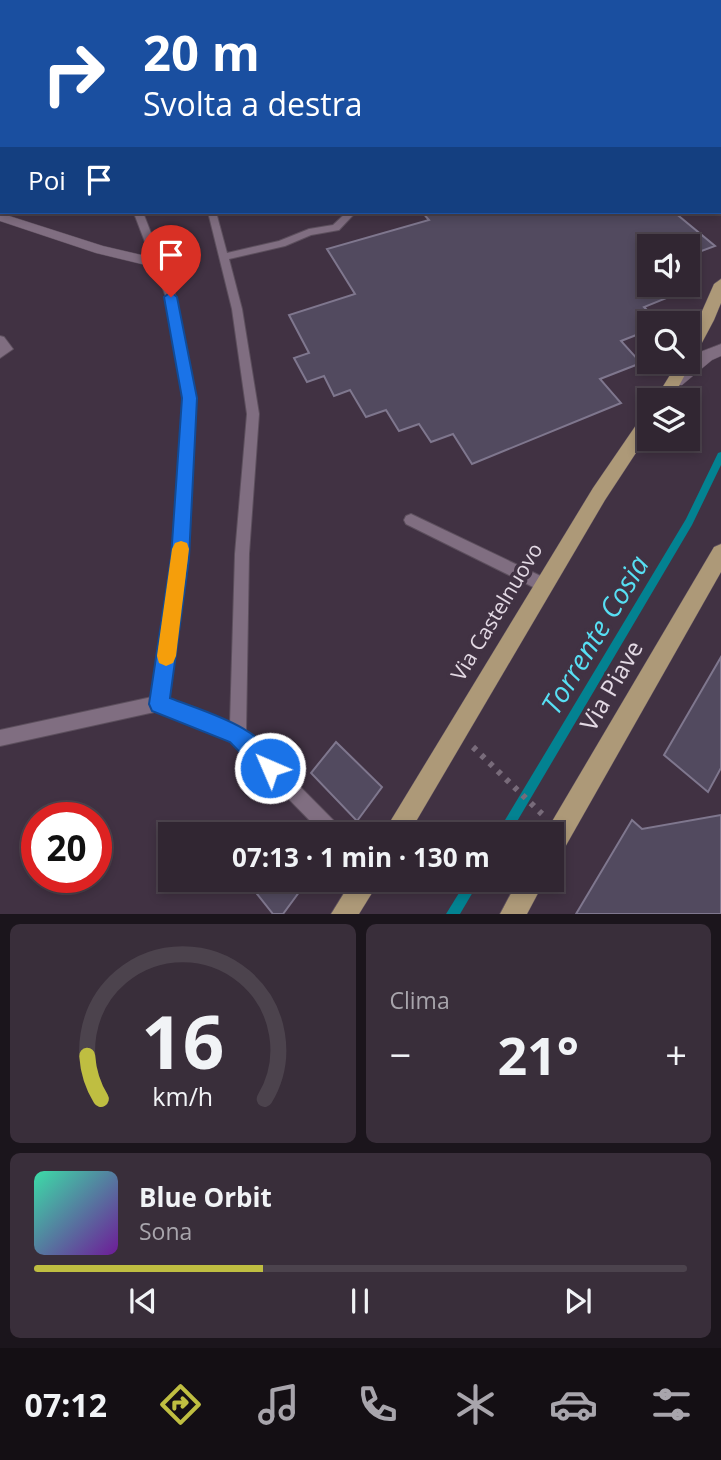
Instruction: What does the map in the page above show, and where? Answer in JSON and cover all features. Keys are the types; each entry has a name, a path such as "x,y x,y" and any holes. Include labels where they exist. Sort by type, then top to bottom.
{"main road":[{"path":"700,334 721,285"},
{"path":"671,388 680,374"},
{"name":"Via Castelnuovo","path":"402,822 599,494 637,438"},
{"name":"Via Piave","path":"564,826 721,553"},
{"path":"344,914 359,892"},
{"path":"513,914 525,892"}],"street":[{"path":"0,217 101,250 158,263"},
{"path":"676,381 706,356 721,350"}],"lane":[{"path":"138,214 171,297 189,398 180,558 159,704"},
{"path":"213,214 237,309 253,414 242,554 237,735"},
{"path":"225,257 282,244 309,232 336,228 350,214"},
{"path":"0,340 8,349 0,354"},
{"path":"411,520 544,586"},
{"path":"0,738 159,704 237,735 323,822"}],"path":[{"path":"457,730 540,822"}],"building":[{"path":"424,214 676,214 715,246 700,252 700,234 637,234 637,297 669,297 644,307 648,311 637,311 637,335 621,341 637,359 637,365 600,379 621,403 472,464 453,434 431,442 419,424 399,431 386,410 366,417 350,390 334,396 324,376 307,382 294,358 309,353 289,315 355,294 327,249 429,220"},
{"path":"721,657 721,768 708,792 664,755"},
{"path":"336,742 382,787 357,821 311,773"},
{"path":"721,815 721,914 576,914 632,820 642,829"},
{"path":"256,892 299,892 283,914 273,914"}],"waterway":[{"name":"Torrente Cosia","path":"510,822 689,522 721,456"},
{"name":"Torrente Cosia","path":"453,914 467,892"}],"slow traffic":[{"path":"166,656 181,549"}],"route":[{"path":"171,297 189,398 180,558 159,704 237,735 270,768"}]}
